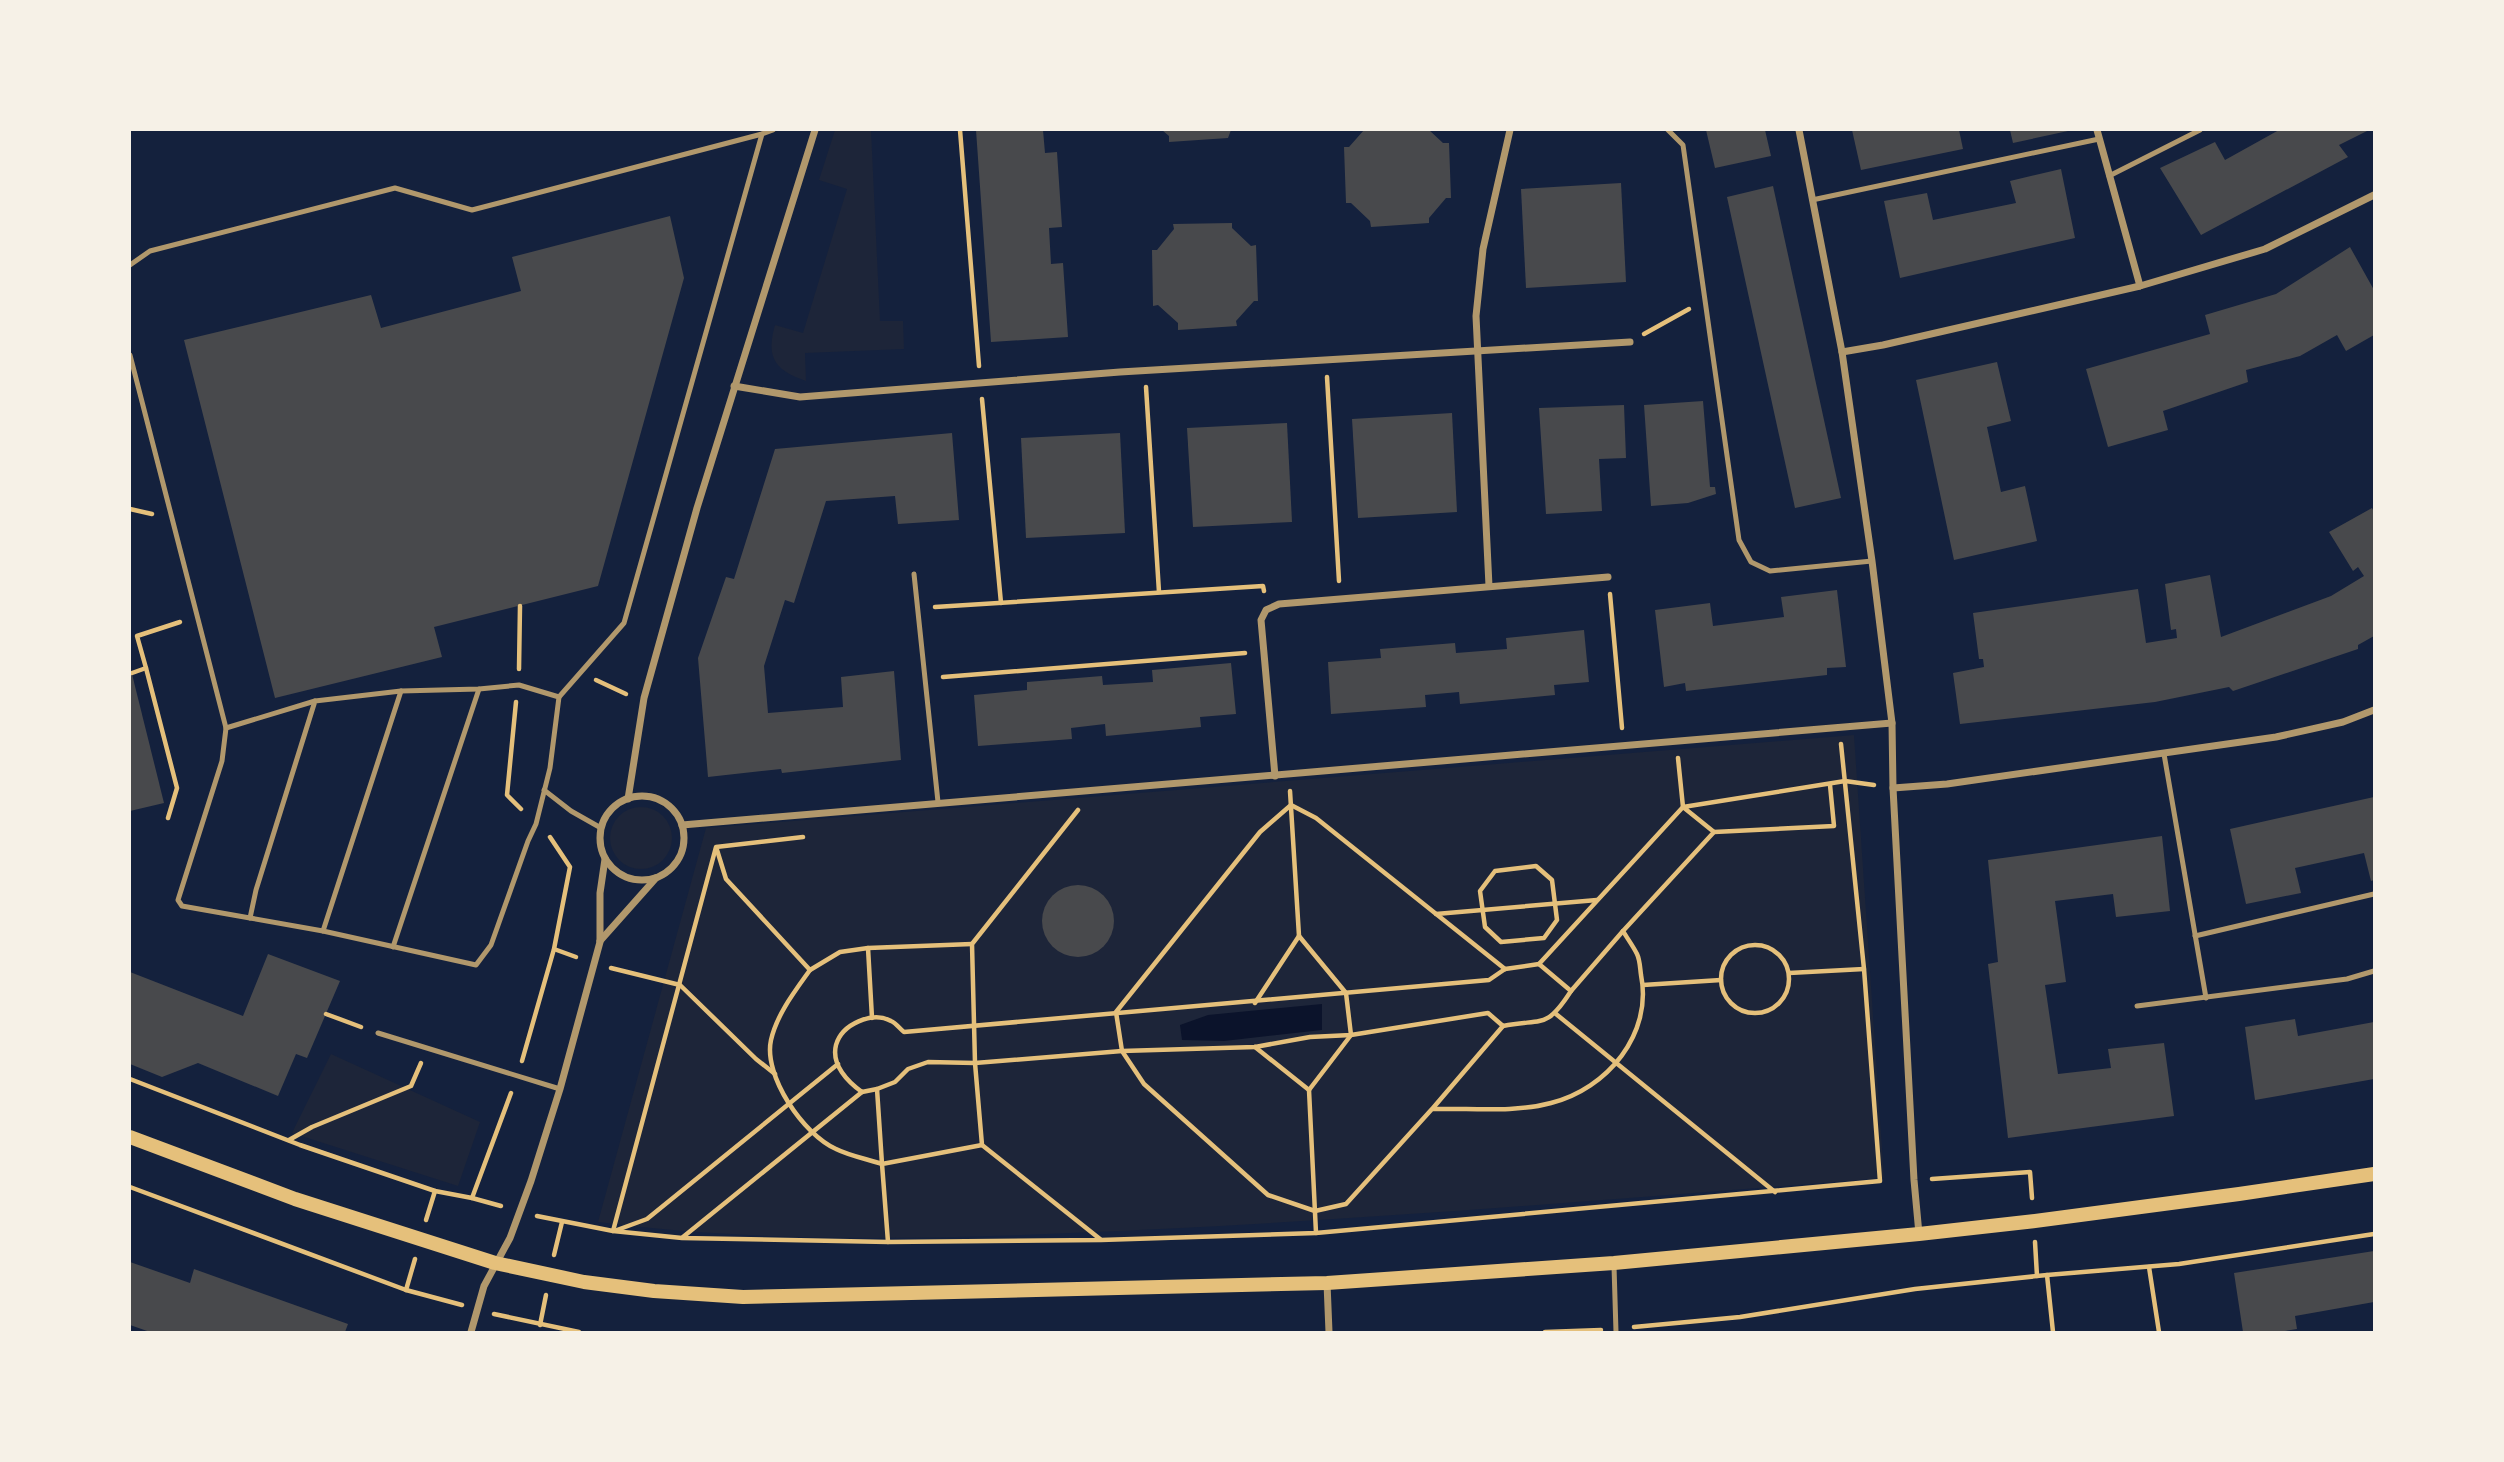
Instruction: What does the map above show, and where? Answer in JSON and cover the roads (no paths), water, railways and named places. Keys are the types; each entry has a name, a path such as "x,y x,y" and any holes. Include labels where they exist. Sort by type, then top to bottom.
{"main road":[{"path":"130,1137 295,1199 495,1263 584,1282 653,1291 743,1297 1327,1283 1614,1264 2035,1221 2239,1195 2375,1174"}],"street":[{"path":"628,799 644,698 734,386 816,130"},
{"path":"1489,586 1476,316 1483,249 1510,130"},
{"path":"1799,130 1842,352 1892,723 1913,1180 1919,1234"},
{"path":"2097,130 2140,286"},
{"path":"1842,352 2140,286 2266,249 2375,195"},
{"path":"734,386 800,397 1145,370 1630,342"},
{"path":"1275,776 1261,620 1266,610 1279,604 1608,577"},
{"path":"1893,788 1947,784 2276,737 2343,722 2375,710"},
{"path":"682,825 1892,723"},
{"path":"641,796 666,803 676,813 682,825 684,838 677,862 656,878 643,880 620,874 605,859 601,849 601,828 612,809 628,799 641,796"},
{"path":"471,1332 484,1286 510,1238 531,1181 560,1089 600,942 600,893 605,859"},
{"path":"600,942 656,878"},
{"path":"1327,1283 1329,1332"}],"lane":[{"path":"130,265 150,251 395,188 472,210 774,130"},
{"path":"1668,130 1683,145 1739,540 1751,562 1770,571 1872,561"},
{"path":"2109,176 2200,130"},
{"path":"130,355 226,727 222,761 178,900 182,906 323,931 476,965 491,945 536,824 550,768 559,697 624,623 762,134"},
{"path":"1812,200 2099,139"},
{"path":"914,574 938,802"},
{"path":"226,727 316,701 401,691 519,685 559,697"},
{"path":"393,947 479,689"},
{"path":"323,931 401,691"},
{"path":"250,918 256,890 316,701"},
{"path":"2164,754 2206,998"},
{"path":"544,790 601,828"},
{"path":"2195,936 2375,894"},
{"path":"2137,1006 2347,979 2375,971"},
{"path":"378,1032 560,1089"},
{"path":"1614,1264 1616,1331"}]}
